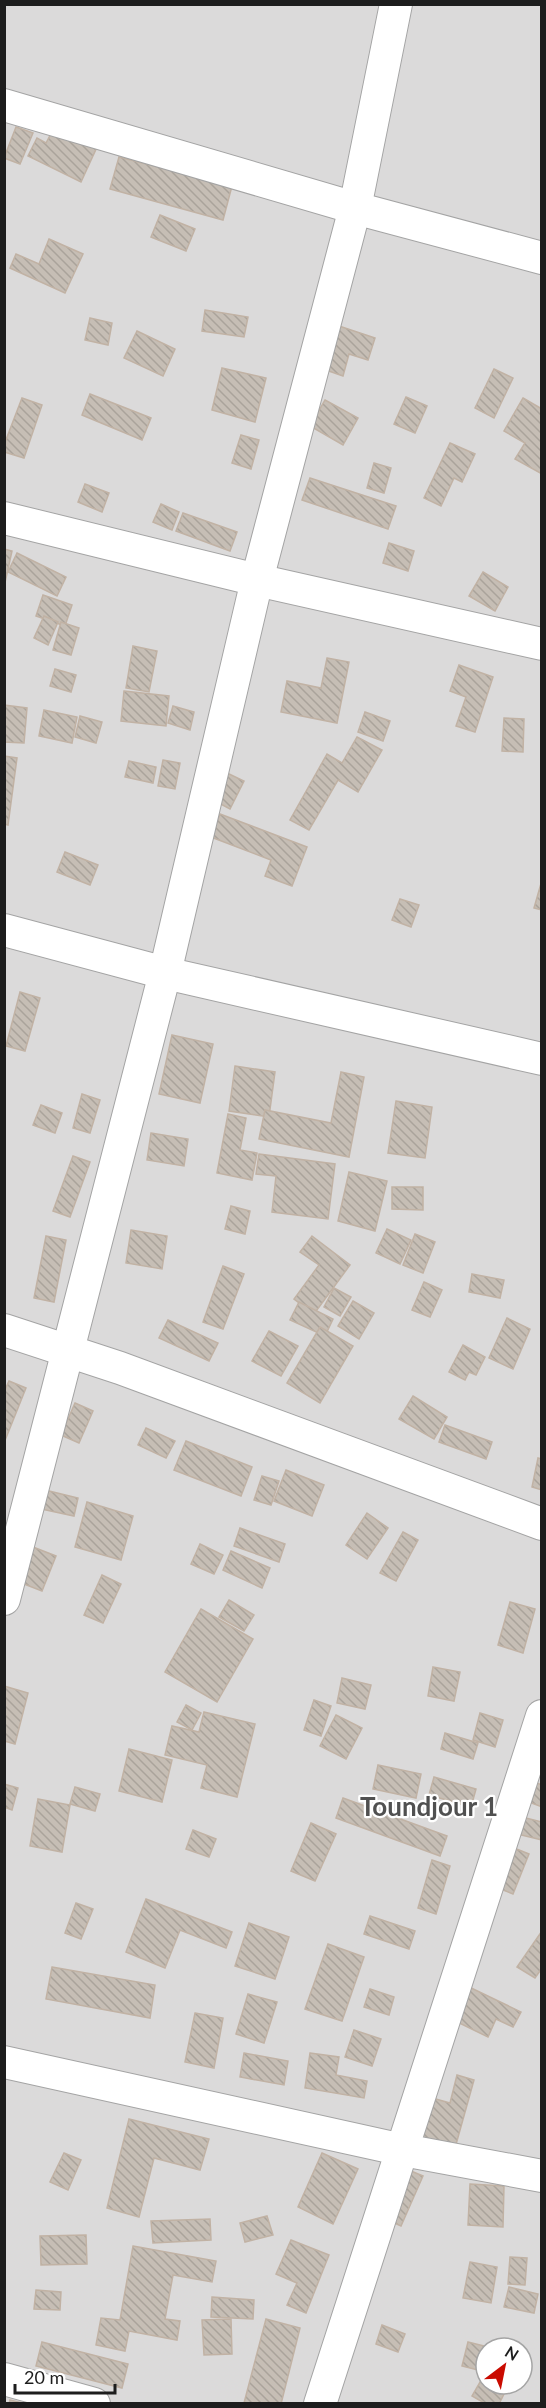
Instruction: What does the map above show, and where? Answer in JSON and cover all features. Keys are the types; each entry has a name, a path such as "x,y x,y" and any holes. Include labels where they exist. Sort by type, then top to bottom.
{"street":[{"path":"4,1599 165,973 257,580 354,208 396,4"},
{"path":"4,105 354,208 542,258"},
{"path":"4,518 257,580 542,644"},
{"path":"4,930 165,973 542,1059"},
{"path":"4,1330 120,1368 542,1524"},
{"path":"320,2403 542,1716"},
{"path":"4,2062 403,2150 542,2176"},
{"path":"4,2379 94,2403"}],"shaded area":[{"path":"5,5 541,5 541,2403 5,2404"}],"building":[{"path":"55,126 97,147 81,182 28,156 37,138 46,143"},
{"path":"16,127 33,133 20,164 4,158"},
{"path":"119,157 232,186 223,220 110,189"},
{"path":"160,215 195,229 186,251 151,237"},
{"path":"49,239 83,254 65,293 10,268 16,254 39,264"},
{"path":"205,310 248,317 244,337 202,331"},
{"path":"90,318 112,323 108,345 85,340"},
{"path":"336,325 375,338 368,360 349,354 343,376 323,369"},
{"path":"137,331 175,349 163,376 124,358"},
{"path":"222,368 266,378 255,422 212,410"},
{"path":"494,369 513,378 494,418 475,408"},
{"path":"90,394 151,418 142,440 82,415"},
{"path":"406,397 427,406 415,433 394,424"},
{"path":"22,398 42,405 24,458 4,452 4,445"},
{"path":"523,398 542,409 542,474 515,459 525,443 504,431"},
{"path":"325,400 358,418 343,445 310,426"},
{"path":"241,435 259,440 251,469 232,463"},
{"path":"450,443 475,454 462,482 454,478 441,506 424,498"},
{"path":"374,463 391,468 384,493 367,488"},
{"path":"310,478 396,506 388,529 302,500"},
{"path":"85,484 109,493 102,512 78,502"},
{"path":"161,504 179,512 172,530 153,522"},
{"path":"183,513 237,532 230,551 176,531"},
{"path":"389,543 414,551 408,571 383,563"},
{"path":"4,549 12,551 4,587"},
{"path":"17,553 66,577 57,596 8,572"},
{"path":"483,572 508,587 495,611 469,596"},
{"path":"43,595 72,605 65,626 36,616"},
{"path":"44,616 58,622 48,645 34,638"},
{"path":"61,622 79,628 71,655 53,650"},
{"path":"133,646 157,651 149,692 126,688"},
{"path":"327,658 349,662 337,723 281,712 287,681 321,688"},
{"path":"459,665 493,677 475,732 456,726 466,697 450,691"},
{"path":"55,669 76,675 71,692 50,686"},
{"path":"124,691 169,696 166,726 121,721"},
{"path":"4,705 27,708 24,743 4,742"},
{"path":"173,706 194,712 190,730 168,723"},
{"path":"44,710 77,717 72,743 39,736"},
{"path":"365,712 390,721 383,741 358,732"},
{"path":"80,716 102,722 96,743 75,737"},
{"path":"504,718 524,719 523,752 502,751"},
{"path":"357,737 382,750 358,792 338,780 309,830 290,820 327,754 342,763"},
{"path":"4,756 17,758 8,825 4,824"},
{"path":"163,760 180,763 175,789 158,786"},
{"path":"129,761 156,767 153,783 125,777"},
{"path":"227,773 244,781 230,809 213,800"},
{"path":"220,814 307,847 292,886 265,876 271,860 211,837"},
{"path":"65,852 98,865 90,885 57,872"},
{"path":"542,880 542,910 534,908"},
{"path":"400,899 419,905 411,927 392,920"},
{"path":"20,992 40,998 25,1051 6,1046"},
{"path":"172,1035 213,1044 200,1103 159,1094"},
{"path":"235,1066 275,1072 269,1117 229,1111"},
{"path":"341,1072 364,1077 349,1157 259,1139 265,1110 331,1123"},
{"path":"82,1094 100,1100 90,1133 73,1128"},
{"path":"396,1101 432,1107 425,1158 388,1153"},
{"path":"41,1105 62,1113 55,1133 33,1125"},
{"path":"228,1114 246,1118 240,1150 257,1153 252,1180 217,1173"},
{"path":"151,1133 188,1139 184,1166 147,1160"},
{"path":"259,1154 335,1164 328,1219 272,1212 276,1176 256,1174"},
{"path":"73,1156 90,1162 70,1217 53,1211"},
{"path":"349,1172 387,1181 375,1231 338,1221"},
{"path":"392,1187 423,1187 423,1210 392,1209"},
{"path":"231,1206 250,1211 245,1234 225,1229"},
{"path":"387,1229 411,1240 400,1264 376,1253"},
{"path":"131,1230 167,1236 162,1269 126,1263"},
{"path":"415,1234 435,1242 423,1273 403,1265"},
{"path":"46,1236 66,1240 54,1302 34,1298"},
{"path":"312,1236 350,1265 314,1314 294,1299 319,1265 300,1252"},
{"path":"223,1266 244,1274 223,1329 203,1322"},
{"path":"472,1274 504,1280 500,1298 469,1292"},
{"path":"424,1282 442,1290 430,1317 412,1310"},
{"path":"334,1288 351,1297 340,1316 324,1307"},
{"path":"353,1301 374,1313 359,1339 338,1326"},
{"path":"299,1302 333,1319 325,1336 290,1320"},
{"path":"507,1318 530,1329 513,1369 489,1358"},
{"path":"168,1320 218,1343 209,1361 159,1338"},
{"path":"320,1327 353,1346 320,1403 287,1383"},
{"path":"269,1331 298,1346 281,1376 252,1361"},
{"path":"463,1345 485,1357 476,1375 469,1372 465,1380 449,1372"},
{"path":"9,1381 26,1388 4,1443 4,1392"},
{"path":"413,1396 447,1417 434,1439 399,1419"},
{"path":"75,1403 93,1411 79,1443 61,1435"},
{"path":"445,1425 492,1442 486,1459 439,1442"},
{"path":"146,1428 175,1441 166,1458 138,1445"},
{"path":"186,1441 252,1467 241,1496 174,1470"},
{"path":"538,1458 542,1459 542,1490 532,1487"},
{"path":"286,1470 324,1485 312,1516 274,1501"},
{"path":"262,1476 279,1481 271,1505 254,1500"},
{"path":"45,1490 78,1498 74,1516 41,1509"},
{"path":"87,1502 133,1516 121,1560 75,1547"},
{"path":"367,1513 388,1528 367,1559 346,1545"},
{"path":"240,1528 285,1544 279,1562 234,1546"},
{"path":"403,1532 418,1540 396,1581 380,1573"},
{"path":"200,1544 223,1555 214,1574 191,1564"},
{"path":"33,1547 56,1556 42,1591 19,1582"},
{"path":"231,1551 270,1568 262,1588 223,1570"},
{"path":"102,1575 121,1584 103,1623 84,1615"},
{"path":"229,1600 254,1615 244,1631 219,1617"},
{"path":"510,1602 535,1609 523,1653 498,1645"},
{"path":"201,1609 253,1639 217,1702 165,1672"},
{"path":"433,1667 460,1672 454,1701 428,1696"},
{"path":"342,1678 371,1685 365,1709 337,1703"},
{"path":"4,1686 28,1693 15,1744 4,1741"},
{"path":"314,1700 331,1706 321,1736 304,1730"},
{"path":"186,1705 201,1713 192,1730 177,1722"},
{"path":"204,1712 255,1724 237,1797 201,1788 207,1765 165,1755 172,1726 199,1732"},
{"path":"480,1713 503,1720 495,1747 473,1740"},
{"path":"336,1715 362,1728 346,1759 320,1746"},
{"path":"445,1733 478,1743 473,1759 441,1749"},
{"path":"129,1749 172,1760 162,1802 119,1791"},
{"path":"378,1765 421,1774 416,1798 373,1789"},
{"path":"434,1777 476,1789 471,1807 429,1795"},
{"path":"529,1780 542,1785 542,1807 521,1799"},
{"path":"4,1784 18,1788 12,1810 4,1807"},
{"path":"75,1787 100,1794 95,1811 70,1804"},
{"path":"343,1798 447,1836 440,1856 336,1818"},
{"path":"38,1799 70,1805 62,1852 30,1846"},
{"path":"518,1816 542,1822 542,1840 513,1833"},
{"path":"311,1823 336,1834 315,1881 291,1871"},
{"path":"193,1830 216,1839 209,1857 186,1849"},
{"path":"509,1846 529,1854 513,1894 493,1886"},
{"path":"432,1860 450,1866 436,1914 418,1908"},
{"path":"146,1899 232,1932 226,1948 180,1930 165,1968 126,1952"},
{"path":"76,1903 93,1909 81,1939 65,1933"},
{"path":"370,1916 415,1931 409,1949 364,1934"},
{"path":"249,1923 289,1937 275,1979 235,1966"},
{"path":"542,1931 542,1968 535,1978 517,1967"},
{"path":"328,1944 364,1957 342,2021 305,2009"},
{"path":"52,1967 155,1985 150,2018 46,1999"},
{"path":"467,1986 521,2012 513,2027 496,2019 488,2037 451,2019"},
{"path":"370,1989 394,1997 389,2015 364,2007"},
{"path":"248,1994 277,2002 264,2043 236,2034"},
{"path":"195,2013 223,2018 214,2068 185,2062"},
{"path":"354,2030 381,2039 372,2066 345,2057"},
{"path":"244,2053 288,2061 284,2085 240,2077"},
{"path":"310,2053 339,2057 336,2075 367,2081 364,2098 305,2088"},
{"path":"457,2075 474,2080 455,2148 414,2137 425,2096 450,2103"},
{"path":"129,2119 209,2139 200,2170 154,2158 139,2217 107,2208"},
{"path":"64,2153 81,2160 68,2190 50,2182"},
{"path":"322,2153 358,2169 333,2224 298,2207"},
{"path":"406,2169 423,2176 401,2226 383,2218"},
{"path":"470,2184 504,2186 503,2227 468,2225"},
{"path":"267,2216 273,2235 245,2242 240,2223"},
{"path":"210,2219 211,2240 153,2243 151,2221"},
{"path":"86,2235 87,2264 41,2265 40,2236"},
{"path":"291,2240 329,2255 306,2313 287,2305 297,2283 276,2274"},
{"path":"133,2246 216,2261 212,2282 173,2275 165,2319 180,2321 177,2340 129,2331 125,2351 96,2345 101,2318 120,2320"},
{"path":"510,2257 527,2258 525,2285 508,2284"},
{"path":"470,2262 497,2267 491,2303 463,2298"},
{"path":"509,2287 538,2294 534,2313 504,2307"},
{"path":"36,2290 61,2292 60,2310 34,2309"},
{"path":"212,2297 254,2300 253,2319 211,2317"},
{"path":"231,2319 232,2354 204,2355 202,2320"},
{"path":"266,2319 300,2328 281,2404 247,2404 244,2403"},
{"path":"382,2325 405,2334 398,2352 376,2344"},
{"path":"42,2342 128,2364 122,2388 36,2366"},
{"path":"468,2342 474,2344 474,2369 462,2366"},
{"path":"474,2393 474,2396 503,2396 499,2404 486,2404 472,2396"},
{"path":"10,2400 27,2404 9,2404"}],"district":[{"name":"Toundjour 1","path":"429,1806"}]}
